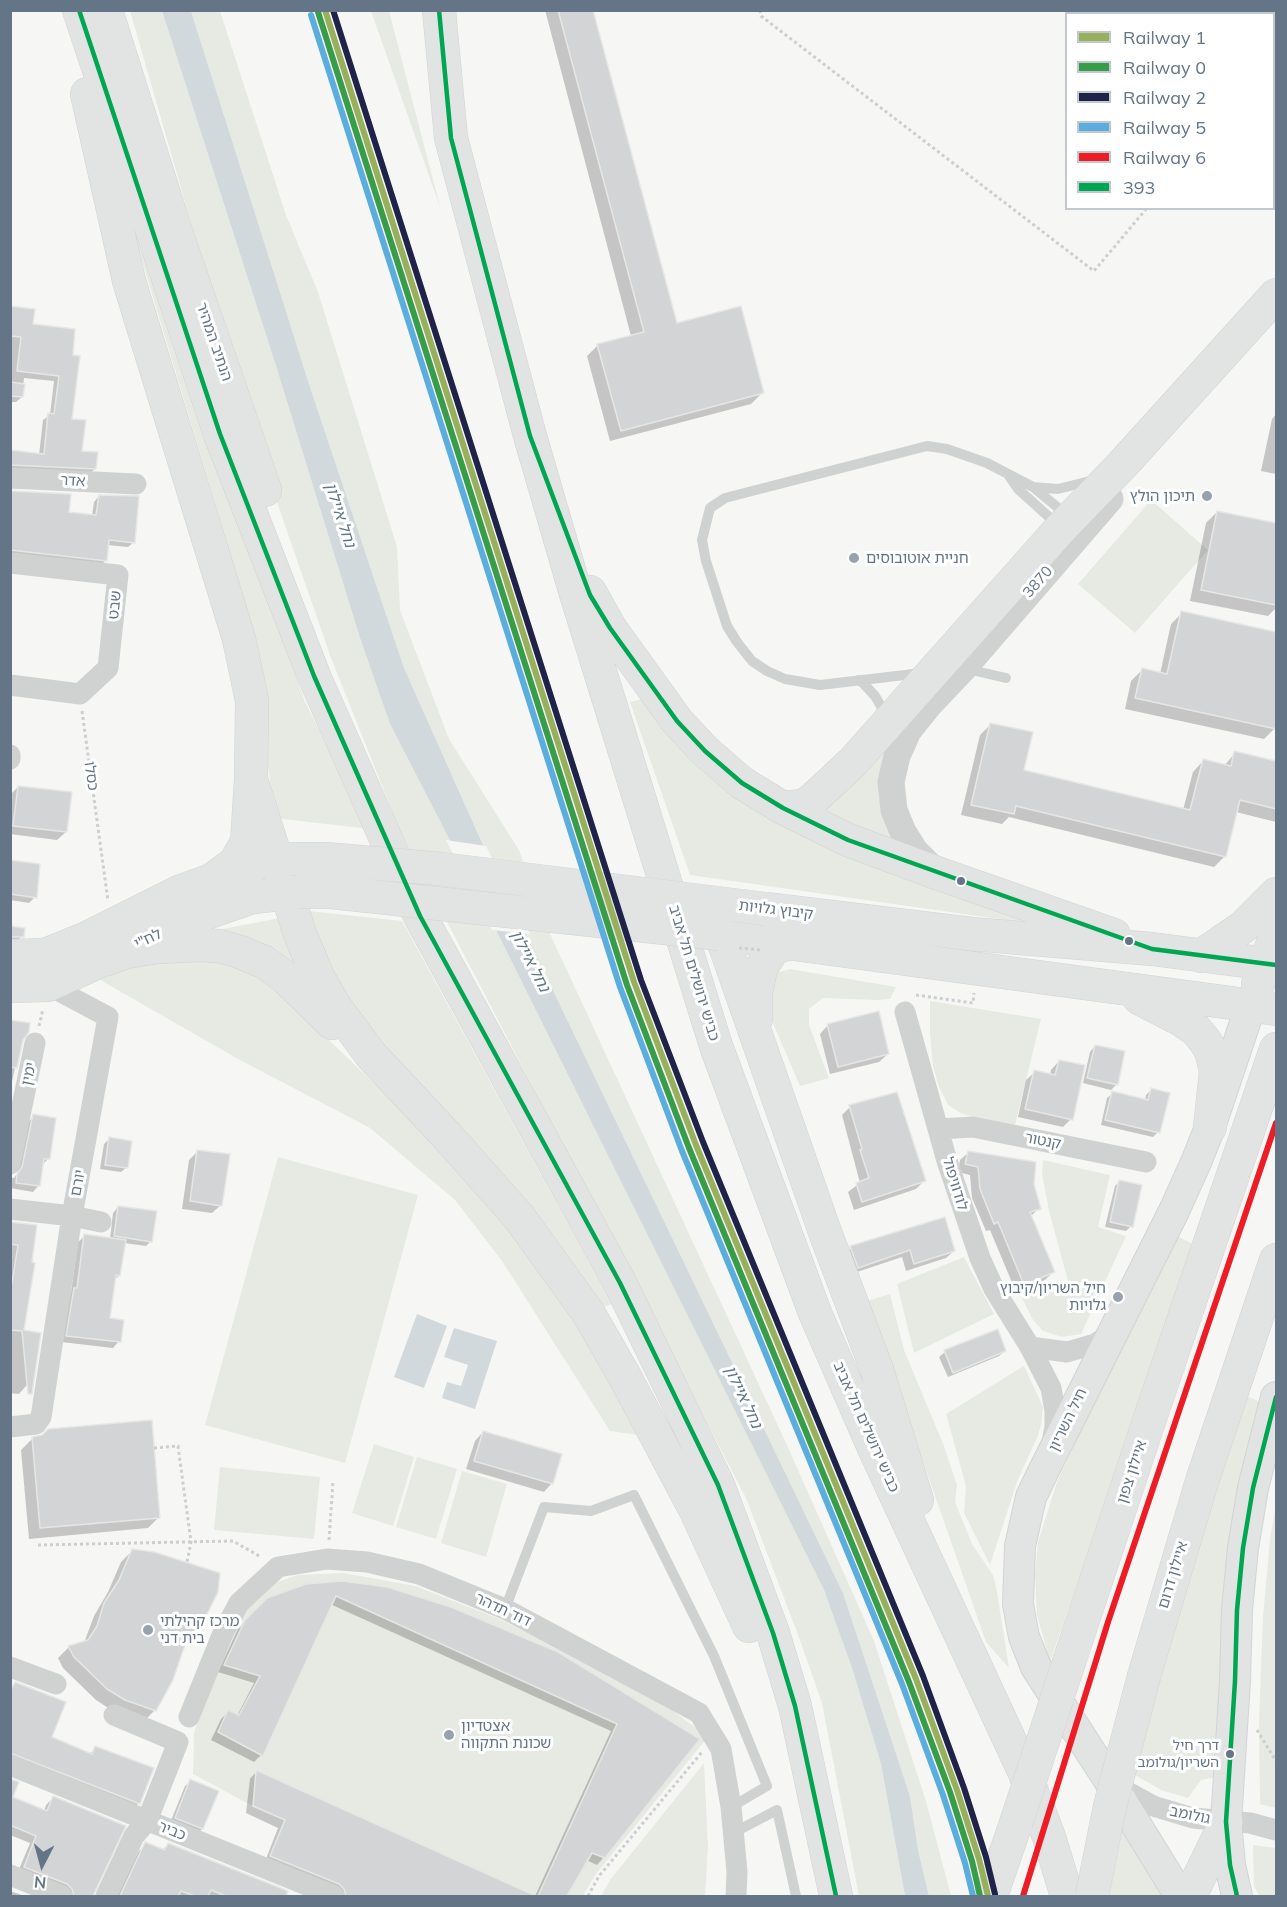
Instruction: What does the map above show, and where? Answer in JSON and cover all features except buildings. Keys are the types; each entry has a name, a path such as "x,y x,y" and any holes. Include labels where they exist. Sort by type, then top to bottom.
{"main road":[{"path":"68,10 129,281 239,639 252,702 247,842 235,863 212,880"},
{"path":"79,10 220,435 314,676 420,916 620,1282 718,1485 773,1633 795,1706 837,1896"},
{"name":"הנתיב המהיר","path":"106,10 179,241 275,520 314,676"},
{"name":"כביש ירושלים תל אביב","path":"439,10 452,138 530,436 576,594 716,1046 814,1314 1024,1771 1049,1837 1067,1896"},
{"path":"783,808 794,808 811,801 853,762 883,728 949,674 1123,464 1276,296"},
{"path":"530,436 590,595 610,628 677,721 698,744 742,783 783,808 848,840 1152,950"},
{"path":"251,779 284,859 294,892 302,941 334,1005 371,1055 519,1217 589,1314 625,1377 695,1509 756,1641 816,1801"},
{"name":"לח\"י","path":"10,956 45,955 112,927 179,892 258,863 284,859"},
{"name":"קיבוץ גלויות","path":"284,859 326,859 441,869 699,900 774,930 1085,982 1264,1007"},
{"name":"לח\"י","path":"10,986 48,984 198,916 253,897 294,892"},
{"name":"קיבוץ גלויות","path":"294,892 331,892 724,944 774,930 972,934 1201,956 1273,954"},
{"path":"1201,956 1243,927 1276,894"},
{"path":"699,900 709,911 724,944 757,1042 877,1370 955,1619"},
{"path":"757,1042 756,992 761,968 772,951 779,946 774,930"},
{"path":"107,959 126,952 157,947 219,946 240,952 264,962 285,977 329,1021 371,1055"},
{"name":"חיל השריון","path":"1180,1896 1036,1667 1024,1637 1018,1604 1020,1546 1032,1497 1174,1210 1264,1007 1273,954"},
{"path":"1085,982 1139,998 1180,1018 1196,1030 1205,1041 1214,1060 1216,1071 1210,1127"},
{"name":"איילון צפון","path":"992,1896 1150,1418 1276,1049"},
{"name":"איילון דרום","path":"1092,1896 1110,1806 1144,1677 1202,1481 1276,1260"},
{"path":"1237,1896 1230,1865 1227,1822 1237,1610 1243,1548 1253,1488 1276,1397"},
{"path":"1190,1896 1227,1822"}],"street":[{"path":"1070,527 1276,317"},
{"name":"אדר","path":"10,478 136,484"},
{"name":"שבט","path":"10,563 118,575 108,668 80,694"},
{"path":"937,873 915,851 903,832 894,810 891,782 897,756 908,731 949,674"},
{"path":"10,685 80,694"},
{"name":"יורם","path":"10,1428 36,1424 41,1417 72,1216 108,1017 48,984"},
{"name":"לודוויפול","path":"907,1003 939,1129 980,1258 994,1289 1052,1388 1055,1427 1046,1467"},
{"name":"ימין","path":"10,1164 35,1043"},
{"name":"קנטור","path":"939,1129 973,1127 1146,1162"},
{"path":"10,1209 72,1216 101,1222"},
{"path":"1030,1347 1067,1352 1095,1344 1111,1334"},
{"name":"דוד תדהר","path":"278,1567 327,1559 367,1562 419,1574 505,1609 699,1713 721,1749 737,1872 736,1896"},
{"path":"189,1717 223,1633 239,1603 278,1567"},
{"path":"10,1667 56,1684"},
{"path":"106,1896 134,1836 147,1821 178,1742 114,1715"},
{"name":"כביר","path":"10,1765 334,1896"},
{"name":"גולומב","path":"1110,1782 1153,1806 1193,1818 1250,1823 1276,1830"},
{"path":"10,1875 62,1896"}],"lane":[{"path":"1006,678 915,673 820,685 785,679 767,671 752,661 727,626 706,561 702,540 710,508 725,498 927,446 969,456 1033,487 1058,489 1075,486 1092,481 1123,464"},
{"path":"1009,476 1018,489 1070,527"},
{"path":"1033,487 1070,527"},
{"path":"853,681 869,688 881,706 883,728"},
{"path":"505,1609 544,1507 591,1511 634,1495 714,1656 767,1786 730,1807"},
{"path":"733,1833 777,1810 796,1896"}],"path":[{"path":"760,10 761,16 1094,270 1145,210"},
{"name":"כסלו","path":"80,694 112,927"},
{"name":"ימין","path":"35,1043 48,984"},
{"path":"907,1003 973,1003"},
{"path":"154,1448 178,1446 191,1542 187,1563"},
{"path":"327,1559 333,1481"},
{"path":"38,1545 233,1541 278,1567"},
{"path":"1253,1724 1276,1761"},
{"path":"588,1896 599,1876 714,1737"}],"shaded area":[{"path":"130,11 162,11 276,366 360,638 390,724 496,930 824,1590 852,1668 881,1764 905,1896 859,1896 822,1703 746,1498 401,833 331,658 245,410"},
{"path":"191,11 220,11 286,215 318,292 397,547 400,610 449,739 519,850 551,936 786,1443 874,1641 926,1801 951,1896 929,1896 918,1850 910,1796 843,1593 483,845 404,668 309,384"},
{"path":"371,11 389,11 441,210"},
{"path":"117,178 305,702 369,829 275,818 251,638 226,539"},
{"path":"1151,500 1208,550 1135,633 1078,584"},
{"path":"642,699 667,730 1028,913 1020,922 690,875 630,702"},
{"path":"909,710 892,750 911,857 822,824 826,806"},
{"path":"300,910 402,921 612,1304 596,1310 377,1050"},
{"path":"280,918 309,983 217,933 222,929"},
{"path":"127,957 235,960 275,988 468,1174 540,1265 645,1436 610,1431 502,1261 455,1200 370,1128 238,1059 88,973"},
{"path":"790,969 896,987 890,999 823,998 809,1009 809,1025 829,1078 800,1086 763,1000 775,973"},
{"path":"930,1001 1041,1019 1015,1125 962,1114 948,1105 939,1087 933,1066"},
{"path":"278,1157 418,1195 345,1463 205,1425"},
{"path":"1043,1160 1110,1175 1098,1227 1126,1236 1081,1334 1062,1337 1043,1331 1033,1320 1022,1298 1068,1281 1049,1211 1042,1174"},
{"path":"1173,1234 1195,1245 1050,1662 1037,1615 1035,1574 1038,1542 1057,1482"},
{"path":"964,1257 994,1314 914,1353 897,1284"},
{"path":"890,1294 904,1350 944,1446 957,1485 955,1502 972,1544 993,1575 1009,1668 986,1642 867,1301"},
{"path":"1024,1366 1043,1407 1041,1425 1018,1479 990,1565 964,1513 966,1486 946,1414"},
{"path":"1242,1394 1265,1404 1243,1482 1221,1620 1219,1777 1201,1780 1188,1798 1161,1790 1130,1772"},
{"path":"374,1444 414,1457 393,1526 352,1513"},
{"path":"417,1457 457,1469 436,1539 396,1527"},
{"path":"220,1467 320,1477 314,1539 214,1530"},
{"path":"462,1471 507,1484 486,1557 441,1543"},
{"path":"1276,1506 1276,1808 1260,1804 1259,1721 1263,1617 1270,1538"},
{"name":"אצטדיון שכונת התקווה","path":"344,1573 415,1586 497,1618 660,1701 708,1737 595,1875 583,1896 460,1896 245,1802 193,1774 194,1733 213,1673 240,1617 266,1586 298,1575"},
{"path":"704,1763 708,1847 705,1896 601,1896 610,1880"},
{"path":"1123,1828 1163,1896 1109,1896"},
{"path":"1253,1845 1276,1848 1276,1896 1259,1896 1254,1886"}],"water":[{"name":"נחל איילון","path":"162,11 191,11 309,384 404,668 483,845 843,1593 910,1796 918,1850 929,1896 905,1896 881,1764 852,1668 824,1590 496,930 390,724 360,638 276,366"},
{"path":"417,1314 447,1326 424,1388 394,1377"},
{"path":"454,1328 497,1341 475,1409 442,1398 447,1382 461,1386 468,1365 444,1357"}],"pier":[{"path":"446,840 486,846 530,934 492,930"}],"rail line":[{"name":"1","path":"325,10 634,982 696,1145 916,1679 957,1790 988,1896"},
{"name":"2","path":"333,10 641,980 703,1142 923,1676 964,1788 995,1894"},
{"name":"0","path":"318,12 627,985 689,1148 909,1682 950,1792 972,1861 980,1896"},
{"name":"5","path":"311,15 620,987 682,1151 902,1684 943,1795 973,1896"},
{"name":"6","path":"1023,1896 1108,1622 1276,1123"}],"transit line":[{"name":"393","path":"79,10 220,434 314,676 420,916 620,1283 718,1485 773,1633 795,1706 836,1896"},
{"name":"393","path":"439,10 451,138 530,436 590,595 610,628 677,721 705,751 742,783 783,808 848,840 1152,949 1276,965"},
{"name":"393","path":"1237,1896 1230,1865 1226,1822 1237,1610 1243,1548 1253,1488 1276,1397"}],"place":[{"name":"תיכון הולץ","path":"1207,496"},
{"name":"חניית אוטובוסים","path":"854,558"},
{"name":"חיל השריון/קיבוץ גלויות","path":"1118,1297"},
{"name":"מרכז קהילתי בית דני","path":"148,1630"},
{"name":"אצטדיון שכונת התקווה","path":"449,1735"},
{"name":"דרך חיל השריון/גולומב","path":"1230,1754"}]}
